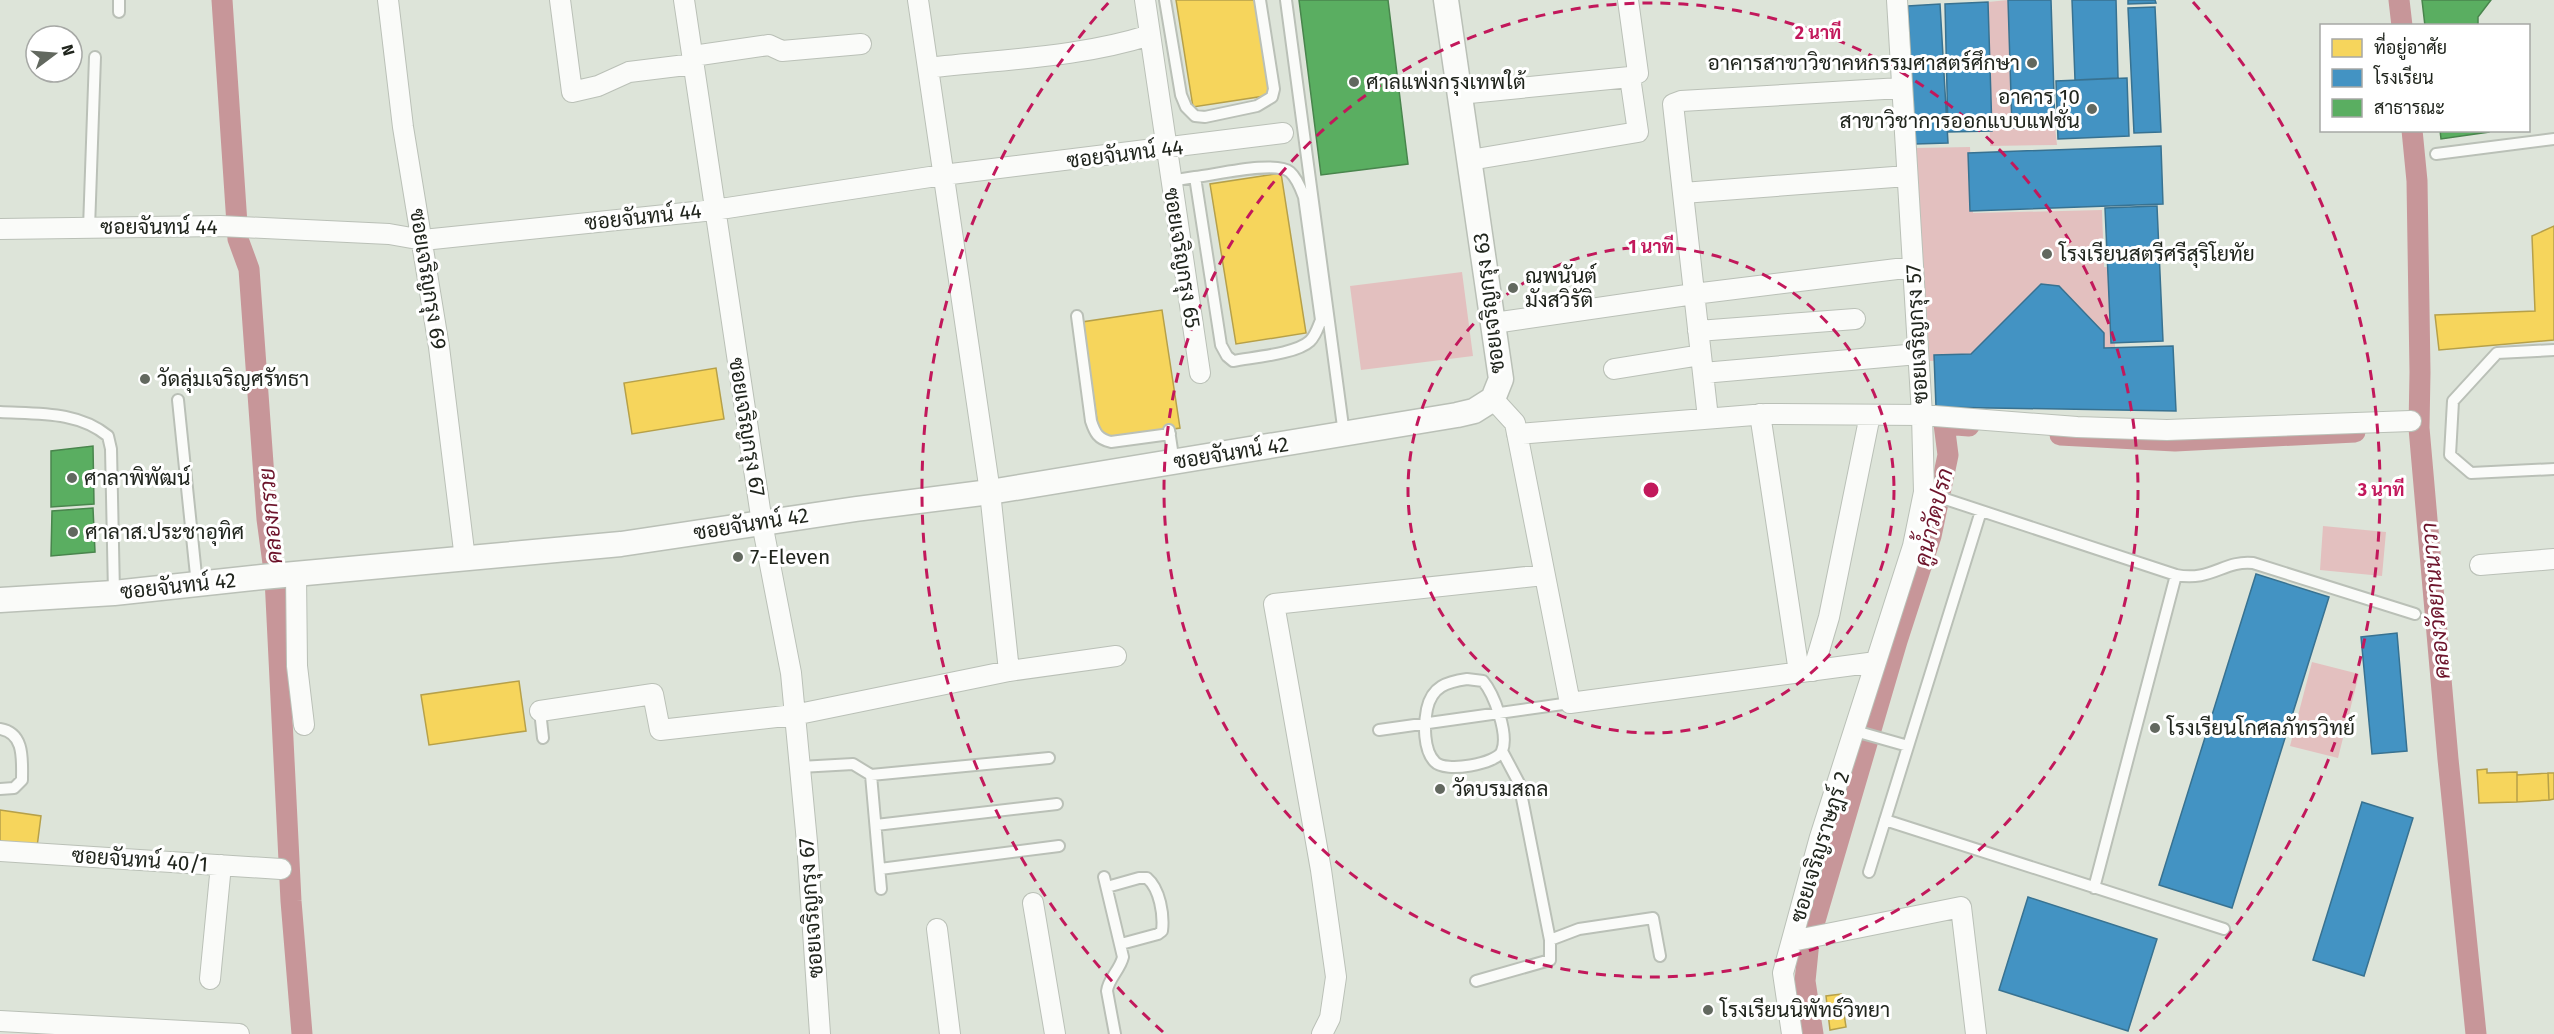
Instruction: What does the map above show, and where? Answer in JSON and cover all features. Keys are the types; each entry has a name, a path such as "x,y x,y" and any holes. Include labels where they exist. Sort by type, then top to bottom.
{"street":[{"name":"ซอยเจริญกรุง 69","path":"388,0 403,127 439,347 465,559"},
{"path":"560,0 572,92 597,86 629,72 769,45 782,51 861,44"},
{"name":"ซอยเจริญกรุง 67","path":"684,0 762,523 791,673 820,1034"},
{"path":"918,0 990,492 1009,671"},
{"name":"ซอยเจริญกรุง 65","path":"1145,0 1158,45 1170,181 1200,373"},
{"name":"ซอยเจริญกรุง 63","path":"1446,0 1501,379 1493,399 1515,423 1570,703"},
{"path":"1459,94 1630,76 1638,73 1628,0"},
{"name":"ซอยเจริญกรุง 57","path":"1876,662 1913,546 1927,493 1897,0"},
{"path":"928,68 1158,45"},
{"path":"1470,160 1638,132 1630,76"},
{"path":"1708,418 1698,331 1690,294 1683,193 1673,104 1681,101 1901,88"},
{"name":"ซอยจันทน์ 44","path":"0,229 220,226 389,234 423,240 714,210 943,175 1283,133"},
{"path":"1683,193 1908,176"},
{"path":"1494,323 1690,294 1913,267"},
{"path":"1698,331 1855,319"},
{"path":"1614,369 1918,354"},
{"name":"ซอยจันทน์ 42","path":"0,600 114,593 621,544 990,492 1345,435 1474,411 1493,399"},
{"path":"1517,434 1760,414 1922,415 2077,427 2167,430 2411,421"},
{"path":"1760,414 1806,671"},
{"path":"1806,671 1829,617 1870,415"},
{"path":"2480,565 2554,559"},
{"path":"294,574 297,666 304,724"},
{"path":"1322,1034 1330,1018 1336,977 1321,870 1274,604 1544,575"},
{"path":"540,711 653,694 660,730 794,715 1009,671 1116,656"},
{"path":"1570,703 1876,662"},
{"name":"ซอยเจริญราษฎร์ 2","path":"1792,1034 1783,973 1797,940 1820,837 1859,732 1876,662"},
{"name":"ซอยจันทน์ 40/1","path":"0,851 281,869"},
{"path":"210,980 220,865"},
{"path":"1033,903 1054,1034"},
{"path":"1797,940 1961,907 1976,1034"},
{"path":"936,929 950,1034"},
{"path":"0,1021 239,1034"}],"lane":[{"path":"119,0 119,12"},
{"path":"1165,0 1158,45 1186,107 1195,116 1205,117 1264,104 1272,98 1274,88 1260,0"},
{"path":"1286,0 1345,435"},
{"path":"89,228 95,57"},
{"path":"2436,154 2554,139"},
{"path":"1170,181 1196,177 1275,167 1290,171 1304,197 1321,320 1316,334 1309,342 1294,349 1233,361 1227,357 1221,345 1196,177"},
{"path":"1077,316 1090,421 1095,432 1102,440 1111,442 1169,432 1174,463"},
{"path":"2554,350 2497,353 2453,401 2450,455 2471,473 2554,469"},
{"path":"178,399 196,585"},
{"path":"0,412 70,416 98,428 108,436 111,449 114,593"},
{"path":"1927,493 2176,575 2191,578 2202,577 2235,564 2253,562 2415,614"},
{"path":"1869,872 1982,511"},
{"path":"2094,888 2176,575"},
{"path":"1476,981 1550,960 1550,940 1519,783 1502,751 1500,712 1484,681 1467,679 1450,681 1431,695 1424,723 1428,750 1435,762 1444,768 1457,768 1494,759 1502,751"},
{"path":"1378,730 1570,703"},
{"path":"540,711 543,738"},
{"path":"0,729 7,730 16,737 21,747 22,780 14,788 0,789"},
{"path":"1859,732 1908,746"},
{"path":"800,768 853,764 871,775 1049,758"},
{"path":"871,775 881,889"},
{"path":"876,825 1057,804"},
{"path":"1885,820 2224,929"},
{"path":"880,869 1059,846"},
{"path":"1115,1034 1107,991 1108,984 1121,967 1123,957 1106,882 1147,878 1157,894 1163,923 1162,931 1121,944"},
{"path":"1550,940 1579,929 1653,918 1660,956"}],"shaded area":[{"path":"2008,0 2012,128 2055,127 2057,145 1990,146 1988,2"},
{"path":"1970,147 1973,213 2102,210 2104,267 2115,268 2115,355 1930,361 1914,148"},
{"path":"1462,272 1473,356 1361,370 1350,286"},
{"path":"2323,526 2386,532 2382,576 2320,570"},
{"path":"2312,662 2359,674 2338,758 2290,746"}],"building: ที่อยู่อาศัย":[{"path":"1176,0 1256,0 1271,95 1193,107"},
{"path":"1281,173 1306,333 1236,344 1210,184"},
{"path":"2554,226 2554,340 2439,350 2435,315 2535,311 2532,236"},
{"path":"1162,310 1180,428 1100,440 1082,322"},
{"path":"716,368 724,419 632,434 624,383"},
{"path":"519,681 526,731 429,745 421,695"},
{"path":"2487,769 2487,773 2517,772 2517,802 2479,803 2477,770"},
{"path":"2548,773 2554,773 2554,799 2549,800"},
{"path":"2548,773 2549,800 2517,802 2517,775"},
{"path":"0,810 41,816 37,847 0,842"},
{"path":"1841,994 1846,1027 1830,1030 1826,996"}],"building: โรงเรียน":[{"name":"อาคารสาขาวิชาคหกรรมศาสตร์ศึกษา","path":"2008,0 2051,0 2055,127 2012,128"},
{"path":"2072,0 2116,0 2118,78 2075,80"},
{"path":"2128,0 2155,0 2156,3 2128,4"},
{"path":"1988,2 1992,131 1948,132 1945,4"},
{"path":"1940,4 1948,143 1915,144 1908,6"},
{"path":"2155,7 2161,132 2134,133 2128,8"},
{"name":"อาคาร 10 สาขาวิชาการออกแบบแฟชั่น","path":"2127,78 2129,136 2058,139 2056,81"},
{"path":"2161,146 2163,204 1970,211 1968,153"},
{"path":"2157,206 2163,341 2111,343 2105,208"},
{"path":"2041,284 2059,286 2104,333 2104,348 2173,346 2176,411 1936,407 1934,355 1971,354"},
{"path":"2256,574 2329,597 2232,908 2159,885"},
{"path":"2397,633 2407,751 2372,754 2361,637"},
{"path":"2362,802 2413,818 2364,976 2313,960"},
{"path":"2028,897 2157,939 2128,1031 1999,990"}],"building: สาธารณะ":[{"name":"ศาลแพ่งกรุงเทพใต้","path":"1299,0 1388,0 1408,164 1321,175"},
{"path":"2422,0 2491,0 2478,17 2478,24 2425,24"},
{"path":"2440,132 2489,132 2441,139"},
{"name":"ศาลาพิพัฒน์","path":"93,446 94,504 51,507 51,451"},
{"name":"ศาลาส.ประชาอุทิศ","path":"93,508 95,552 51,556 52,511"}],"waterway":[{"name":"คลองกรวย","path":"222,0 238,239 249,269 267,519 275,578 291,901 302,1034"},
{"name":"คลองวัดยานนาวา","path":"2399,0 2402,24"},
{"name":"คลองวัดยานนาวา","path":"2412,132 2417,181 2419,428 2448,759 2476,1034"},
{"name":"คูน้ำวัดปรก","path":"1813,1034 1805,981 1809,941 1897,641 1931,536 1948,455 1944,424 1969,426"},
{"name":"คูน้ำวัดปรก","path":"2060,435 2175,441 2355,432"}],"place":[{"name":"อาคารสาขาวิชาคหกรรมศาสตร์ศึกษา","path":"2032,63"},
{"name":"ศาลแพ่งกรุงเทพใต้","path":"1354,82"},
{"name":"อาคาร 10 สาขาวิชาการออกแบบแฟชั่น","path":"2092,109"},
{"name":"โรงเรียนสตรีศรีสุริโยทัย","path":"2047,254"},
{"name":"ณพนันต์ มังสวิรัติ","path":"1513,288"},
{"name":"วัดลุ่มเจริญศรัทธา","path":"145,379"},
{"name":"ศาลาพิพัฒน์","path":"72,478"},
{"name":"ศาลาส.ประชาอุทิศ","path":"73,532"},
{"name":"7-Eleven","path":"738,557"},
{"name":"โรงเรียนโกศลภัทรวิทย์","path":"2155,728"},
{"name":"วัดบรมสถล","path":"1440,789"},
{"name":"โรงเรียนนิพัทธ์วิทยา","path":"1708,1010"}]}
